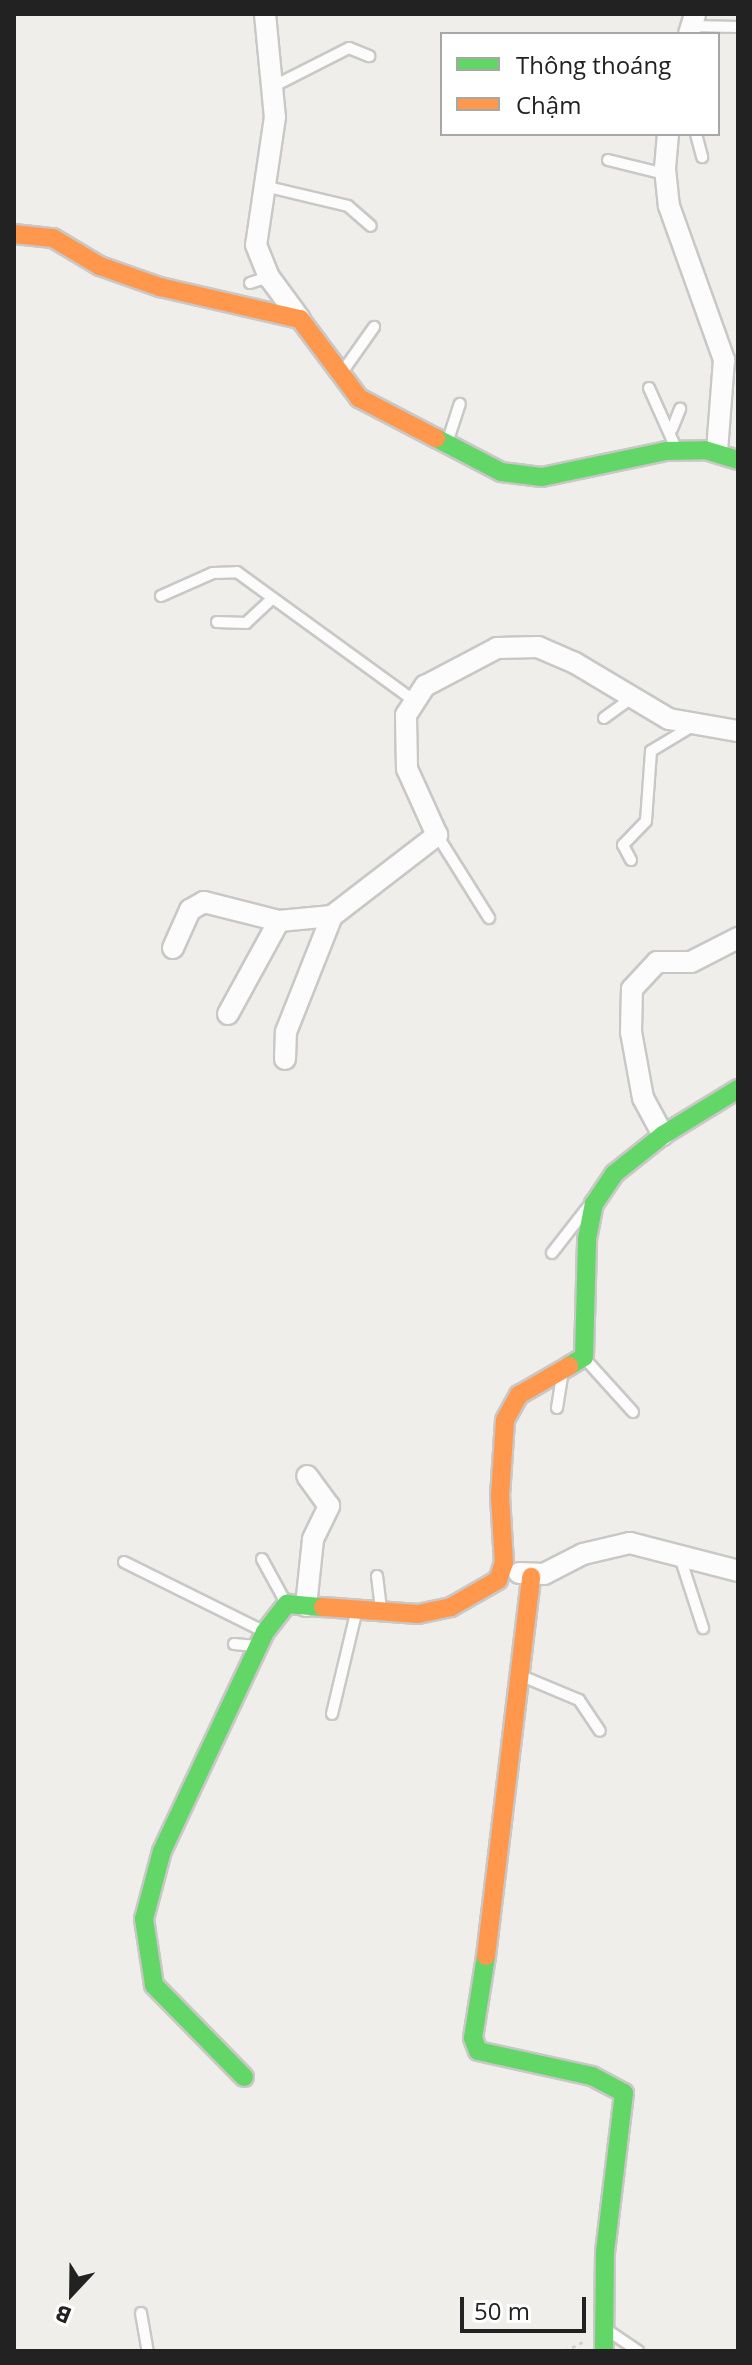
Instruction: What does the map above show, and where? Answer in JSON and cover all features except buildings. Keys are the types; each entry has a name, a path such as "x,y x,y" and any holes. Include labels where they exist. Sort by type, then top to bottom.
{"street":[{"path":"265,14 276,85 256,245 260,280 300,319 339,377 359,398 446,447 523,477 677,450 717,452 738,460"},
{"path":"668,136 665,174 677,234 698,277 724,360 717,452"},
{"path":"14,234 53,238 100,266 160,287 300,319"},
{"path":"285,1059 286,1032 332,916 437,835 404,754 406,715 425,686 510,644 558,655 630,699 691,727 738,731"},
{"path":"173,948 190,910 204,902 279,921 332,916"},
{"path":"228,1014 279,921"},
{"path":"663,1135 643,1098 631,1032 632,989 657,962 691,962 738,938"},
{"path":"296,1605 356,1613 418,1614 451,1607 491,1587 504,1567 500,1496 507,1410 519,1395 562,1374 584,1357 587,1239 594,1204 614,1174 663,1135 738,1089"},
{"path":"244,2077 154,1985 144,1906 162,1851 261,1639 296,1605 313,1539 329,1506 307,1476"},
{"path":"504,1567 531,1577 617,1544 679,1553 738,1571"},
{"path":"531,1577 496,1891 473,2038 478,2051 492,2058 592,2076 624,2093 605,2252 604,2351"}],"lane":[{"path":"692,25 738,27"},
{"path":"276,85 349,48 369,56"},
{"path":"697,136 702,157"},
{"path":"608,160 665,174"},
{"path":"264,186 348,206 371,226"},
{"path":"339,377 374,327"},
{"path":"649,388 672,429 677,450"},
{"path":"446,447 460,404"},
{"path":"672,429 680,409"},
{"path":"161,596 228,570 247,577 272,599 413,700"},
{"path":"217,622 246,623 272,599"},
{"path":"604,718 630,699"},
{"path":"631,860 623,845 646,821 651,751 691,727"},
{"path":"437,835 489,918"},
{"path":"552,1253 576,1216 594,1204"},
{"path":"584,1357 633,1412"},
{"path":"557,1408 562,1374"},
{"path":"679,1553 703,1628"},
{"path":"262,1559 296,1605"},
{"path":"124,1562 261,1639"},
{"path":"377,1576 381,1613"},
{"path":"332,1714 356,1613"},
{"path":"234,1644 261,1639"},
{"path":"519,1675 579,1700 600,1731"},
{"path":"141,2313 148,2351"},
{"path":"602,2325 638,2351"}],"traffic: fast":[{"path":"436,438 501,472 542,477 666,451 705,450 738,460"},
{"path":"569,1366 584,1357 587,1239 594,1204 614,1174 663,1135 738,1089"},
{"path":"244,2077 154,1985 144,1919 162,1851 265,1632 287,1604 323,1607"},
{"path":"486,1956 473,2038 478,2051 592,2076 624,2093 605,2252 604,2351"}],"traffic: slow":[{"path":"14,234 53,238 100,266 160,287 300,319 359,398 436,438"},
{"path":"323,1607 418,1614 451,1607 498,1580 504,1563 500,1496 505,1420 519,1395 569,1366"},
{"path":"486,1956 531,1577"}]}
